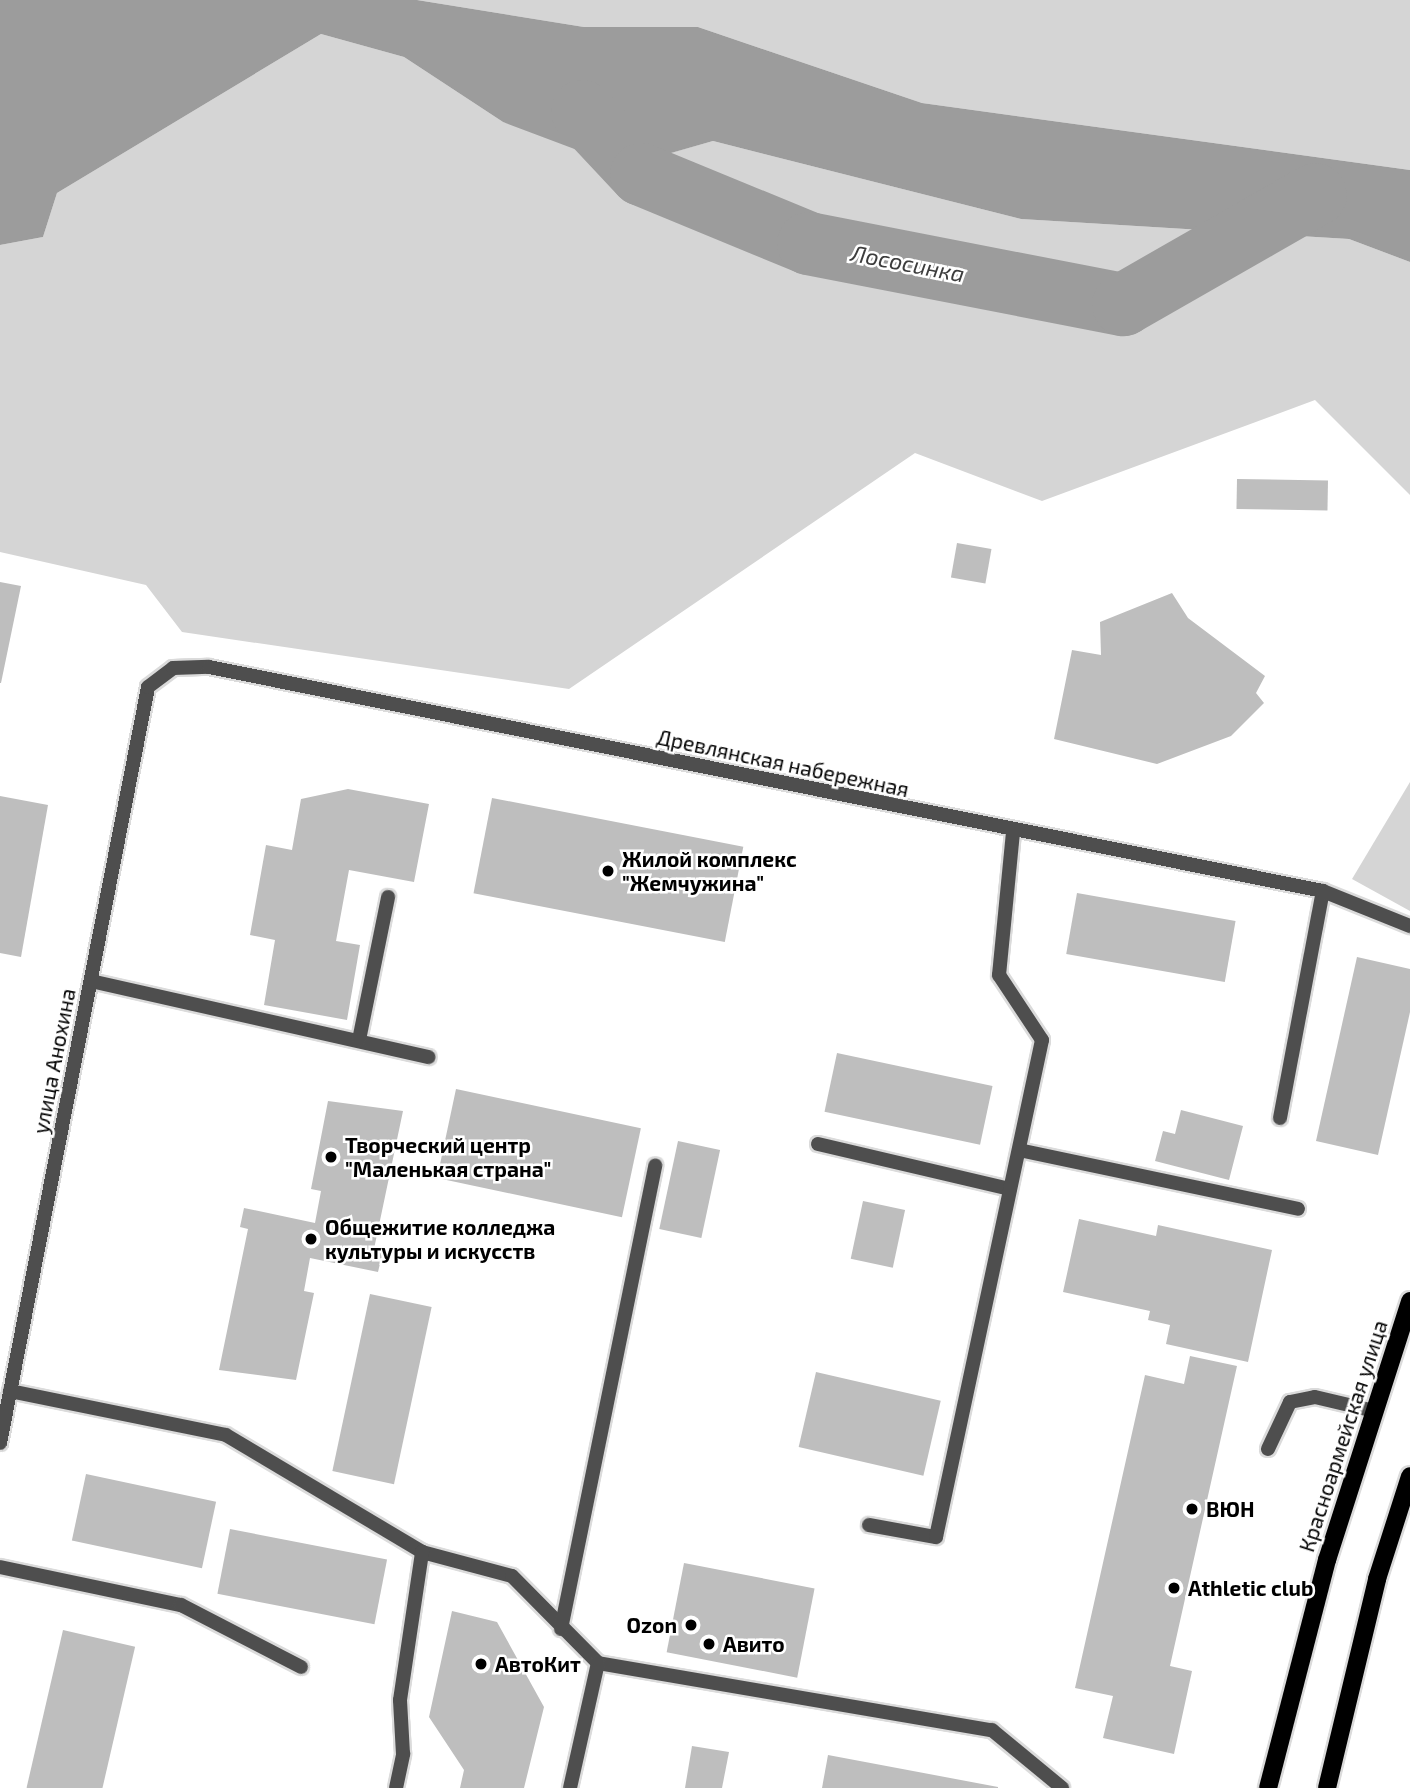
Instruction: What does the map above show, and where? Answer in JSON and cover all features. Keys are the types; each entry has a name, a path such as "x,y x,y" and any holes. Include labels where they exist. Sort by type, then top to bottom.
{"main road":[{"name":"Красноармейская улица","path":"1268,1788 1374,1411 1410,1301"},
{"path":"1326,1788 1377,1579 1410,1476"}],"street":[{"name":"Древлянская набережная","path":"148,687 173,668 209,667 1013,831 1323,891 1410,926"},
{"name":"улица Анохина","path":"0,1443 148,687"},
{"path":"869,1525 936,1537 1042,1040 999,975 1013,831"},
{"path":"1280,1118 1323,891"},
{"path":"359,1040 388,897"},
{"path":"91,981 429,1057"},
{"path":"818,1144 1010,1189"},
{"path":"1019,1150 1298,1209"},
{"path":"561,1629 655,1165"},
{"path":"10,1391 226,1435 422,1552 512,1576 561,1629 598,1663 992,1730 1062,1788"},
{"path":"1268,1449 1290,1402 1315,1397 1374,1411"},
{"path":"396,1788 403,1754 400,1700 422,1552"},
{"path":"0,1567 181,1605 301,1667"},
{"path":"570,1788 598,1663"}],"shaded area":[{"path":"0,0 417,0 584,27 698,27 922,103 1410,170 1410,262 1349,239 1021,219 713,141 650,159 641,174 503,122 404,57 321,34 57,193 43,237 0,245"},
{"path":"417,0 1410,0 1410,170 922,103 698,27 584,27"},
{"path":"321,34 404,57 503,122 649,159 713,141 1021,219 1349,239 1410,262 1410,495 1315,400 1042,501 915,453 569,689 182,632 146,585 0,552 0,245 43,237 57,193"},
{"path":"1410,782 1410,911 1352,879"}],"building":[{"path":"1237,479 1328,481 1327,511 1236,509"},
{"path":"957,543 991,549 985,584 951,577"},
{"path":"0,582 21,586 1,683 0,683"},
{"path":"1172,593 1188,618 1265,676 1256,693 1264,703 1231,736 1157,764 1054,739 1072,650 1101,655 1100,622"},
{"path":"348,789 429,804 414,882 349,870 336,941 360,945 347,1020 264,1005 275,940 250,935 266,845 292,850 301,799"},
{"path":"0,796 48,805 21,957 0,953"},
{"name":"Жилой комплекс \"Жемчужина\"","path":"492,798 743,847 725,942 473,893"},
{"path":"1077,893 1236,921 1225,982 1066,954"},
{"path":"1357,957 1410,969 1410,1012 1378,1155 1316,1141"},
{"path":"837,1053 993,1086 980,1145 825,1112"},
{"path":"456,1089 641,1128 622,1217 437,1178"},
{"name":"Общежитие колледжа культуры и искусств","path":"328,1101 403,1111 374,1249 383,1251 378,1272 310,1258 304,1291 314,1293 296,1380 219,1370 248,1229 240,1227 244,1208 315,1223 321,1191 311,1189"},
{"path":"1181,1110 1243,1126 1229,1180 1155,1161 1163,1131 1175,1134"},
{"path":"678,1141 720,1150 701,1238 659,1229"},
{"path":"863,1201 905,1210 893,1268 851,1259"},
{"path":"1079,1219 1156,1236 1158,1225 1272,1250 1248,1362 1166,1344 1170,1325 1148,1320 1150,1311 1063,1292"},
{"path":"370,1294 432,1307 394,1484 332,1471"},
{"path":"1190,1356 1237,1366 1170,1666 1192,1671 1174,1754 1103,1738 1113,1696 1075,1688 1145,1375 1184,1384"},
{"path":"816,1372 941,1401 923,1476 799,1447"},
{"path":"86,1474 216,1502 202,1568 72,1541"},
{"path":"230,1529 387,1560 374,1624 217,1594"},
{"path":"684,1563 815,1588 797,1678 667,1652"},
{"name":"АвтоКит","path":"452,1611 497,1622 544,1707 524,1788 460,1788 464,1770 429,1717"},
{"path":"63,1630 135,1647 102,1788 27,1788"},
{"path":"692,1746 729,1752 722,1788 685,1788"},
{"path":"828,1755 998,1787 998,1788 822,1788"}],"waterway":[{"name":"Лососинка","path":"582,111 641,174 808,243 1123,304 1315,194"}],"place":[{"name":"Жилой комплекс \"Жемчужина\"","path":"608,871"},
{"name":"Творческий центр \"Маленькая страна\"","path":"331,1157"},
{"name":"Общежитие колледжа культуры и искусств","path":"311,1239"},
{"name":"ВЮН","path":"1192,1509"},
{"name":"Athletic club","path":"1174,1588"},
{"name":"Ozon","path":"691,1625"},
{"name":"Авито","path":"709,1644"},
{"name":"АвтоКит","path":"481,1664"}]}
